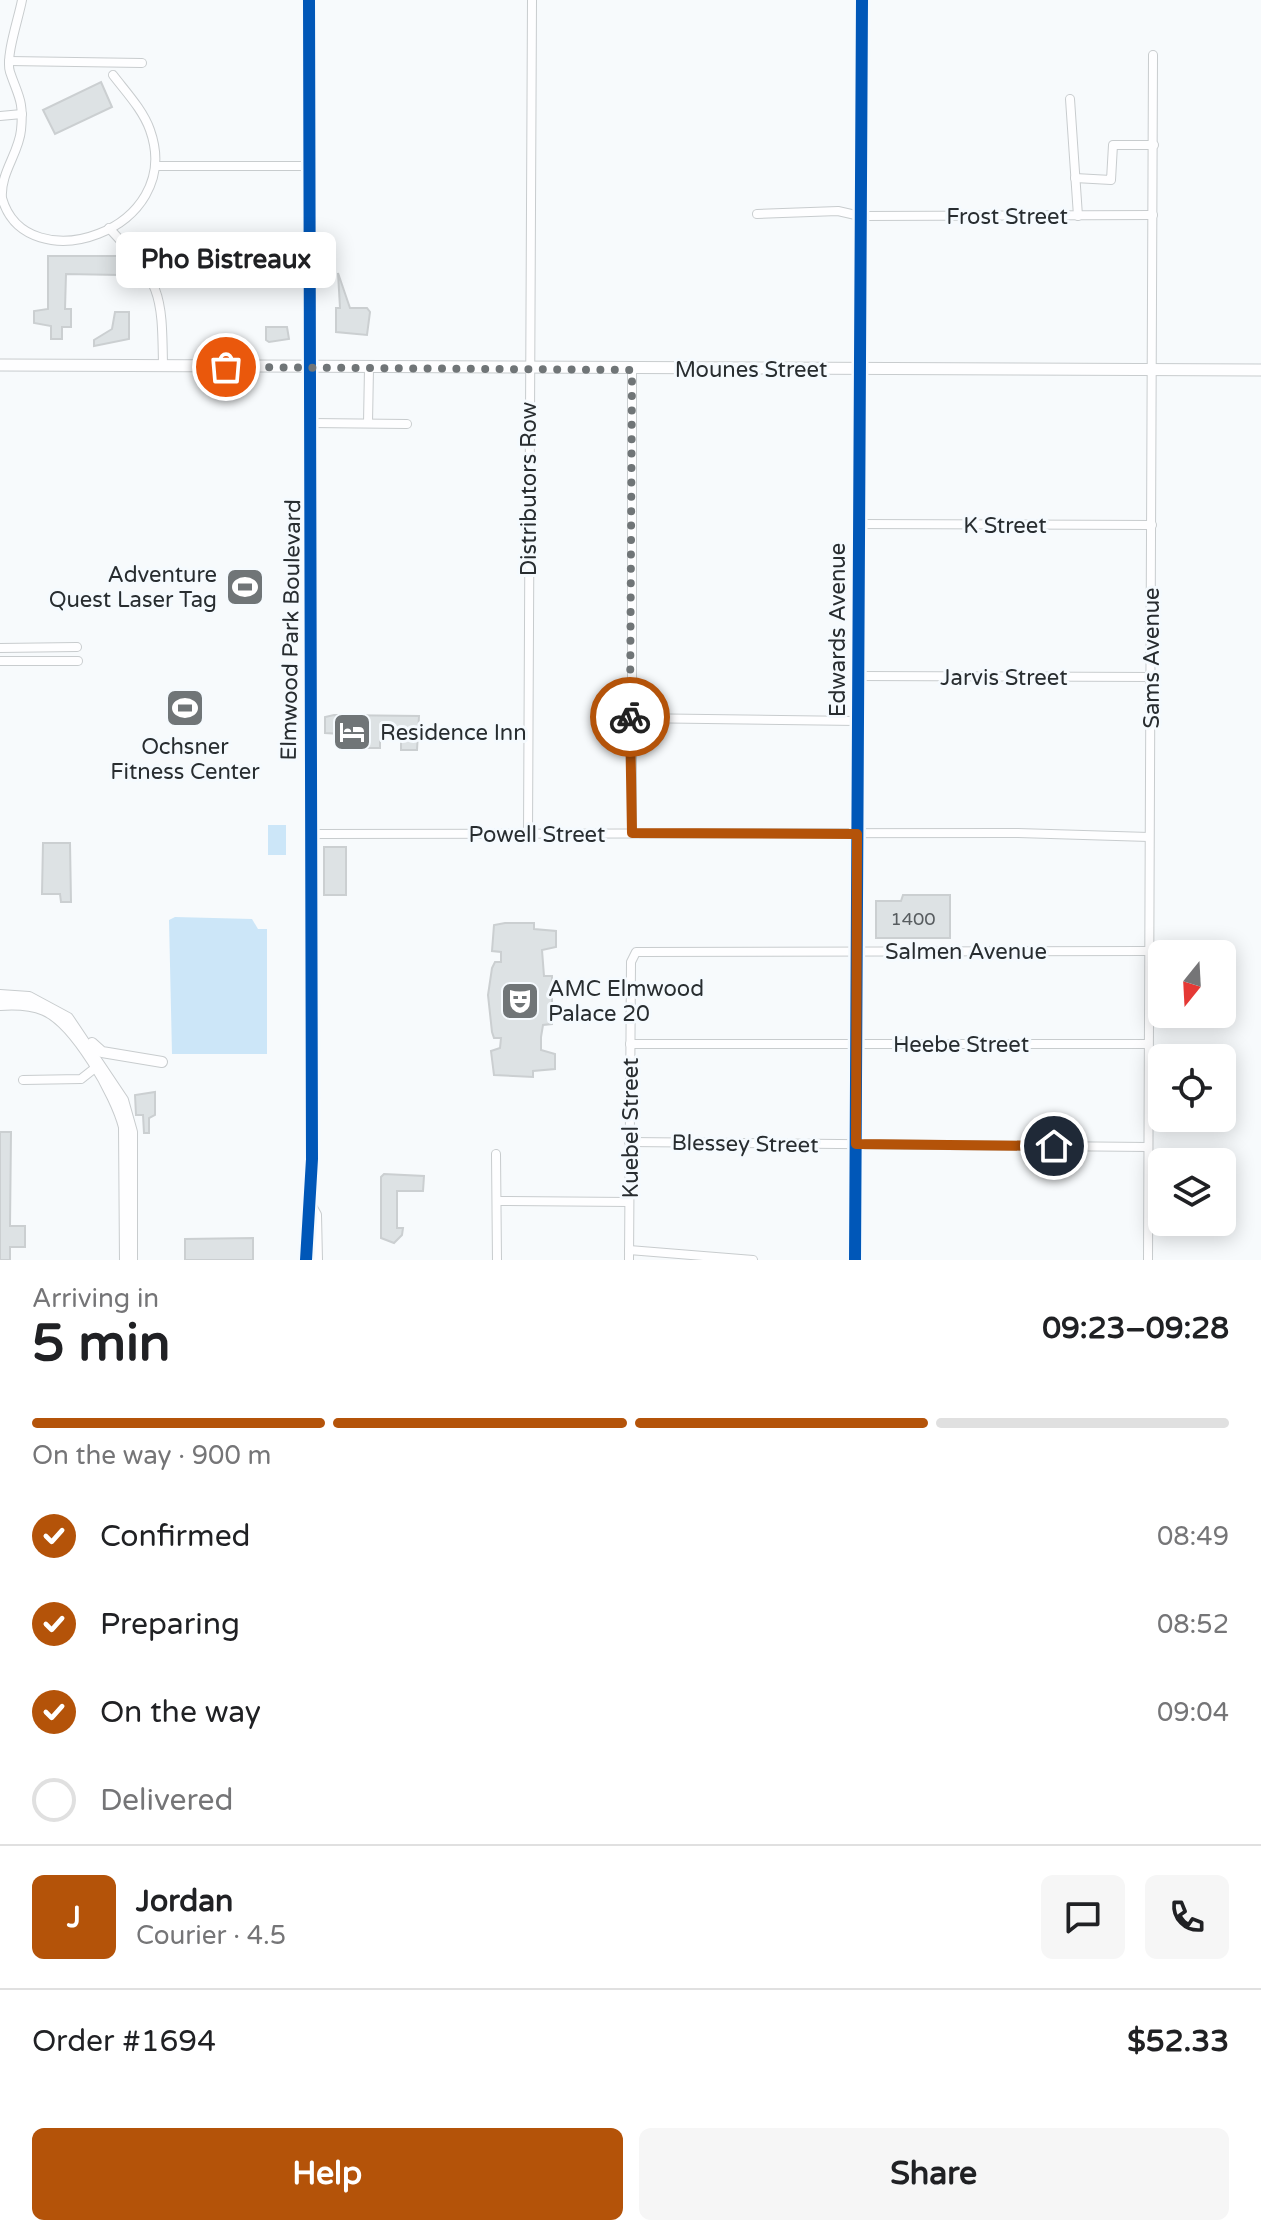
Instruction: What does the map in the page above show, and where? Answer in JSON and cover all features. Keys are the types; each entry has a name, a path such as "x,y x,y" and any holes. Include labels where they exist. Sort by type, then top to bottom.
{"main road":[{"name":"Mounes Street","path":"0,365 632,370 1261,370"}],"street":[{"path":"22,0 9,61 10,72 19,89 21,133 8,162 1,191 16,226 27,234 56,241 109,228 144,203 155,180 157,166 150,128 113,75"},
{"name":"Elmwood Park Boulevard","path":"306,1260 307,1214 311,1206 309,0"},
{"name":"Distributors Row","path":"528,834 532,0"},
{"name":"Edwards Avenue","path":"855,1260 862,0"},
{"name":"Sams Avenue","path":"1148,940 1153,55"},
{"path":"9,61 142,63"},
{"path":"1070,99 1078,216"},
{"path":"0,116 22,114"},
{"path":"1075,178 1111,180 1113,145 1154,145"},
{"path":"157,166 308,166"},
{"name":"Frost Street","path":"757,214 838,211 860,216 1153,215"},
{"path":"109,228 142,261 154,282 162,312 163,366"},
{"path":"368,423 369,368"},
{"path":"632,370 632,833"},
{"path":"312,423 407,424"},
{"name":"K Street","path":"857,524 1152,525"},
{"path":"0,648 77,647"},
{"path":"0,661 78,661"},
{"name":"Jarvis Street","path":"856,676 1151,677"},
{"path":"630,718 857,721"},
{"name":"Powell Street","path":"309,834 1149,837"},
{"name":"Sams Avenue","path":"1148,951 1148,1260"},
{"name":"Salmen Avenue","path":"639,952 1148,951"},
{"name":"Kuebel Street","path":"629,1260 631,962 639,952"},
{"path":"0,995 29,997 46,1003 68,1018 82,1035 129,1115 132,1260"},
{"path":"0,1005 44,1010 60,1020 112,1096 124,1127 125,1260"},
{"path":"82,1035 102,1052 162,1062"},
{"name":"Heebe Street","path":"630,1044 1147,1044"},
{"path":"23,1080 81,1079 95,1068"},
{"name":"Blessey Street","path":"629,1142 1148,1147"},
{"path":"496,1154 497,1260"},
{"path":"497,1201 629,1202"},
{"name":"Elmwood Park Boulevard","path":"311,1206 316,1215 317,1260"},
{"path":"629,1250 753,1260"}],"shaded area":[{"path":"268,825 286,825 286,855 268,855"},
{"path":"175,917 252,919 258,929 267,929 267,1054 172,1054 169,920"}],"building":[{"path":"101,82 112,107 55,134 43,110"},
{"path":"48,256 119,256 119,264 122,264 120,275 66,274 65,309 71,309 71,327 62,327 62,339 51,339 51,326 34,323 34,311 48,309"},
{"path":"338,273 350,308 367,308 370,312 367,335 336,332 336,308 340,308"},
{"path":"115,312 129,312 129,339 94,346 94,340 112,329"},
{"path":"266,327 287,327 289,339 269,342 266,340"},
{"name":"Residence Inn","path":"419,716 417,750 401,750 401,732 380,732 380,748 358,748 359,735 325,733 325,717"},
{"path":"43,843 70,843 71,902 61,902 60,894 42,894"},
{"path":"324,847 346,847 346,895 324,895"},
{"path":"903,895 950,895 950,938 876,938 876,901 901,901"},
{"name":"AMC Elmwood Palace 20","path":"534,923 534,929 556,931 556,947 542,950 544,976 552,976 552,1024 543,1025 541,1037 541,1050 555,1054 555,1069 533,1071 533,1077 494,1075 491,1051 500,1048 501,1038 494,1038 492,1032 488,995 492,968 495,962 501,962 501,952 492,951 494,925"},
{"path":"155,1092 155,1115 149,1118 149,1133 144,1133 143,1115 136,1115 135,1095"},
{"path":"0,1132 11,1132 10,1226 25,1226 25,1247 10,1247 10,1260 0,1260"},
{"path":"384,1174 424,1176 423,1191 397,1191 397,1228 403,1228 402,1235 394,1243 381,1238 381,1177"},
{"path":"253,1238 253,1260 185,1260 185,1239"}],"cycle path":[{"path":"306,1260 312,1159 309,0"},
{"path":"855,1260 862,0"}],"way so far":[{"path":"226,367 632,370 630,717"}],"place":[{"name":"Pho Bistreaux","path":"226,367"},
{"name":"Adventure Quest Laser Tag","path":"245,587"},
{"name":"Ochsner Fitness Center","path":"185,708"},
{"name":"Residence Inn","path":"352,732"},
{"name":"AMC Elmwood Palace 20","path":"520,1001"}],"route":[{"path":"630,717 632,833 857,834 856,1144 1054,1146"}]}
